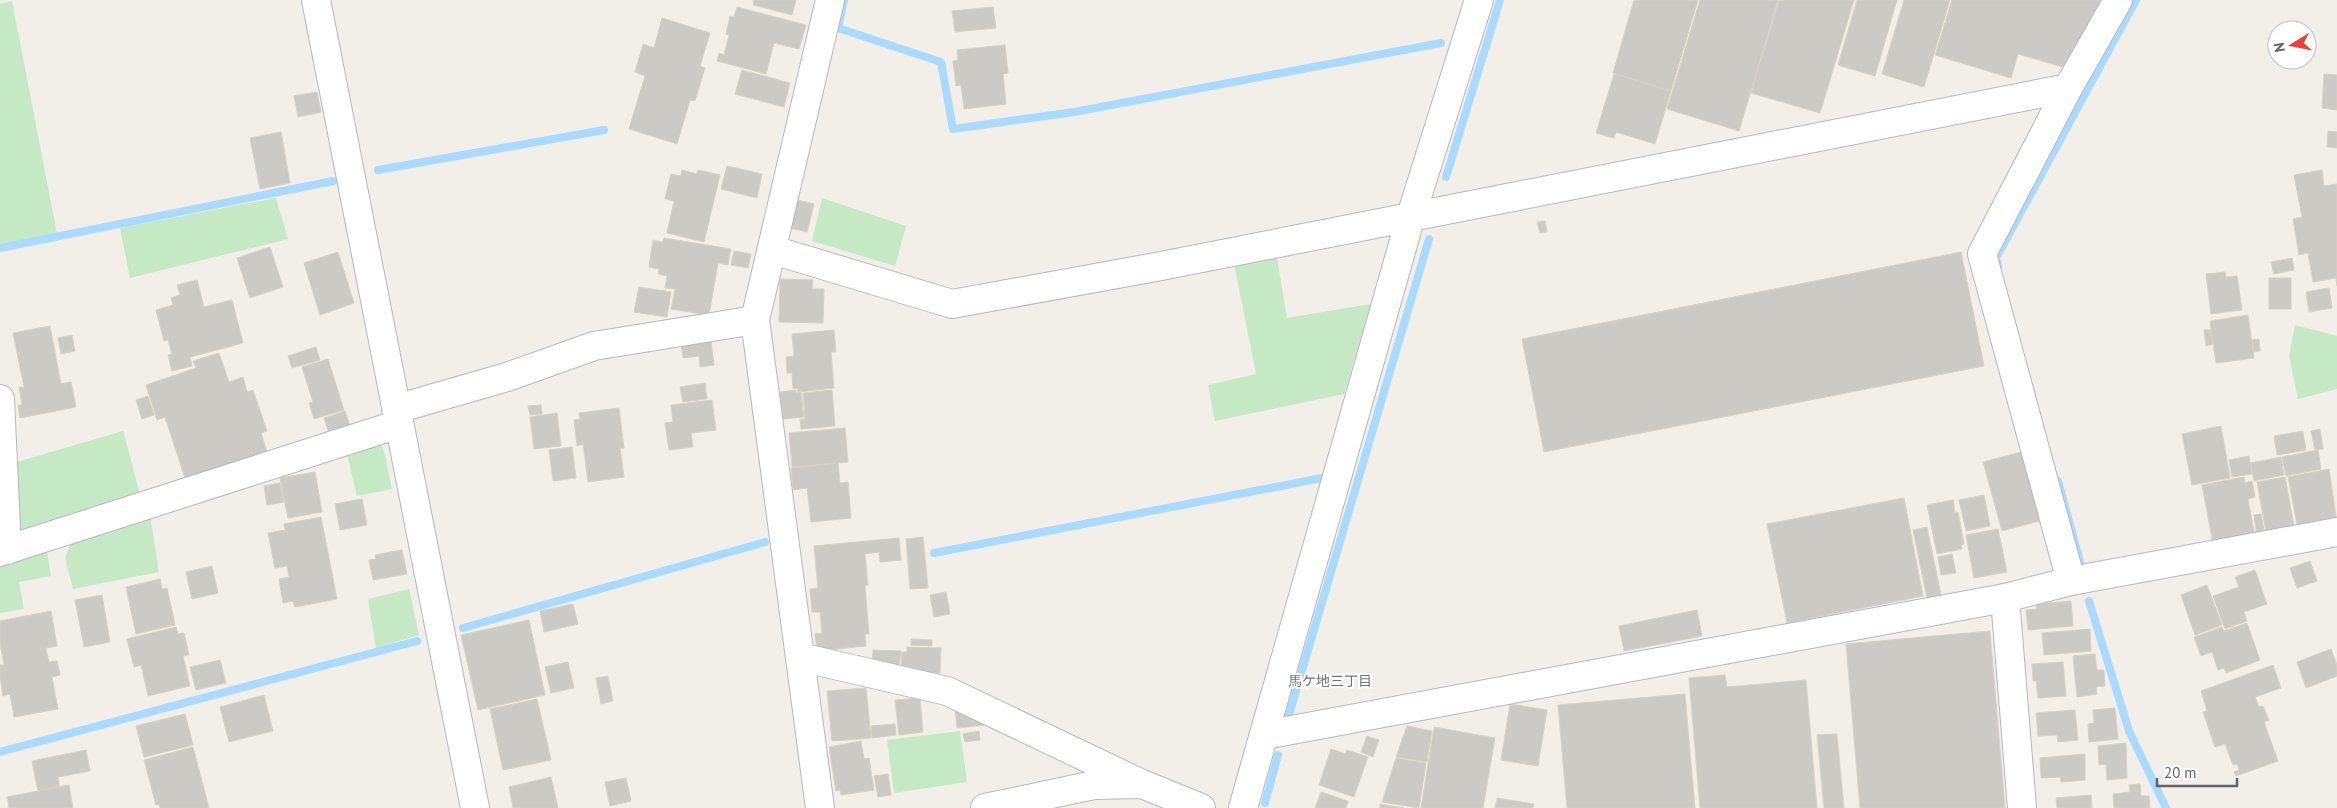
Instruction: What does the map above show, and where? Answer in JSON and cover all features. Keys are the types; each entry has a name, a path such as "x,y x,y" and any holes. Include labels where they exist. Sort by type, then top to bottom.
{"street":[{"path":"316,0 475,808"},
{"path":"820,808 755,320 773,250 830,0"},
{"path":"1243,808 1411,216 1479,0"},
{"path":"2071,581 1982,254 2068,88 2118,0"},
{"path":"773,250 952,304 1156,267 2068,88"},
{"path":"0,399 4,551 594,346 755,320"},
{"path":"1264,736 2006,598 2071,581 2337,532"},
{"path":"2006,598 2022,808"},
{"path":"800,657 947,691 1142,784 1201,808"},
{"path":"985,808 1094,785 1142,784"}],"green space":[{"path":"12,1 57,234 0,244 0,4"},
{"path":"276,198 288,239 130,278 120,228"},
{"path":"822,198 906,226 895,266 812,241"},
{"path":"1276,252 1287,318 1371,304 1344,394 1215,421 1208,385 1256,374 1233,259"},
{"path":"2295,325 2337,336 2337,389 2298,399 2289,356"},
{"path":"123,431 141,498 19,532 17,462"},
{"path":"372,441 383,447 392,489 357,496 346,450"},
{"path":"150,515 159,572 73,589 65,558 72,539"},
{"path":"46,547 51,576 19,582 24,609 0,613 0,561"},
{"path":"409,589 419,635 376,648 368,599"},
{"path":"960,731 967,782 894,793 887,740"}],"building":[{"path":"754,0 796,0 792,15 753,5"},
{"path":"1634,0 1698,0 1671,91 1613,73"},
{"path":"1700,0 1778,0 1739,131 1667,109"},
{"path":"1779,0 1854,0 1820,113 1751,93"},
{"path":"1857,0 1897,0 1875,76 1838,65"},
{"path":"1904,0 1950,0 1924,87 1882,74"},
{"path":"1952,0 2104,0 2066,68 2018,54 2011,78 1935,55"},
{"path":"737,7 806,25 799,49 774,43 766,74 717,61 719,53 724,55 729,35 726,34 730,16 734,17"},
{"path":"993,7 996,28 955,32 952,11"},
{"path":"662,18 710,33 700,66 705,68 695,101 690,100 677,144 629,129 645,76 635,72 643,44 654,48"},
{"path":"1005,45 1008,73 1003,74 1006,104 964,109 961,85 956,86 953,61 958,60 957,50"},
{"path":"742,70 790,83 784,107 735,94"},
{"path":"1614,74 1671,91 1655,144 1616,132 1614,138 1596,133"},
{"path":"2324,74 2337,75 2337,110 2322,108"},
{"path":"317,92 321,112 298,117 294,96"},
{"path":"2328,131 2337,132 2337,148 2327,147"},
{"path":"281,132 290,183 260,189 250,138"},
{"path":"727,166 762,174 757,198 721,189"},
{"path":"682,170 697,174 698,170 720,175 704,242 667,233 674,201 665,199 671,174 681,176"},
{"path":"2322,170 2324,186 2337,184 2337,286 2336,278 2313,282 2308,253 2299,255 2293,219 2302,217 2294,175"},
{"path":"797,200 814,204 807,232 790,228"},
{"path":"1545,221 1547,232 1540,233 1537,222"},
{"path":"664,238 731,249 728,265 718,263 709,315 671,309 675,289 665,288 667,276 658,274 659,269 649,267 653,240 663,242"},
{"path":"270,247 283,287 250,298 237,258"},
{"path":"734,251 751,254 748,268 731,265"},
{"path":"338,252 354,303 320,315 304,263"},
{"path":"1961,252 1984,366 1544,452 1522,339"},
{"path":"2292,258 2294,270 2274,274 2271,262"},
{"path":"2225,272 2226,277 2237,276 2242,310 2211,314 2206,274"},
{"path":"2269,278 2291,278 2291,309 2269,309"},
{"path":"780,279 813,280 812,289 824,289 823,323 779,322"},
{"path":"197,280 204,307 232,300 243,343 190,357 192,366 172,371 168,355 172,354 168,340 164,341 156,310 173,305 171,298 180,295 177,285"},
{"path":"639,287 671,292 667,317 634,312"},
{"path":"2329,288 2332,308 2309,312 2306,292"},
{"path":"2248,315 2254,358 2216,363 2210,321"},
{"path":"50,326 61,384 71,382 76,407 20,418 18,405 22,405 19,387 24,387 13,333"},
{"path":"834,330 836,352 831,352 834,388 798,392 797,388 793,389 792,373 787,373 786,357 794,356 792,334"},
{"path":"2204,330 2211,330 2213,344 2206,346"},
{"path":"710,333 714,365 700,367 699,356 683,358 680,336"},
{"path":"72,335 75,351 61,354 58,338"},
{"path":"2259,339 2260,351 2254,352 2252,340"},
{"path":"316,347 320,360 292,368 288,356"},
{"path":"219,353 229,382 243,377 247,392 253,390 267,431 261,433 267,452 185,478 165,417 157,420 146,385 196,368 193,361"},
{"path":"328,359 344,410 314,419 309,403 313,402 302,367"},
{"path":"705,383 707,399 683,402 680,387"},
{"path":"796,390 796,393 801,392 804,417 783,419 780,392"},
{"path":"832,390 835,426 801,429 800,419 805,419 803,393"},
{"path":"148,396 154,415 142,419 136,400"},
{"path":"712,400 716,430 691,433 693,447 669,450 665,423 673,422 671,405"},
{"path":"541,405 542,414 530,415 528,406"},
{"path":"619,408 624,448 620,448 624,477 588,482 583,444 577,446 574,420 580,419 579,413"},
{"path":"345,411 351,430 330,437 324,418"},
{"path":"557,413 561,446 534,449 530,417"},
{"path":"2221,426 2230,478 2192,485 2182,434"},
{"path":"845,428 848,462 792,467 789,433"},
{"path":"2320,429 2323,449 2315,450 2311,431"},
{"path":"2303,431 2306,450 2277,455 2274,436"},
{"path":"572,447 576,478 553,481 549,450"},
{"path":"2318,450 2321,469 2286,476 2282,457"},
{"path":"2025,451 2043,520 2002,531 1983,462"},
{"path":"2249,456 2252,474 2232,477 2229,460"},
{"path":"2281,457 2284,475 2254,481 2251,463"},
{"path":"838,463 840,483 848,482 851,518 811,522 807,488 793,490 791,468"},
{"path":"2329,469 2337,522 2298,530 2288,477"},
{"path":"315,472 322,512 288,518 280,478"},
{"path":"2244,477 2245,483 2252,481 2255,497 2248,499 2255,536 2213,544 2202,485"},
{"path":"2285,477 2295,531 2267,537 2257,482"},
{"path":"280,483 284,502 267,505 264,486"},
{"path":"1984,495 1990,526 1966,531 1959,500"},
{"path":"1904,498 1923,596 1787,623 1767,524"},
{"path":"362,499 367,525 340,530 335,504"},
{"path":"1953,500 1955,513 1958,512 1964,544 1961,545 1962,549 1937,554 1927,505"},
{"path":"2261,514 2265,535 2257,537 2254,515"},
{"path":"321,517 337,599 295,607 293,601 283,603 279,579 289,577 287,566 275,568 268,533 285,530 284,524"},
{"path":"1927,527 1941,595 1927,598 1913,530"},
{"path":"1998,529 2007,572 1974,578 1966,535"},
{"path":"923,537 928,588 910,589 906,539"},
{"path":"899,538 901,560 880,562 879,552 865,554 868,585 865,586 869,634 865,634 866,646 817,651 815,634 822,633 820,612 812,612 810,589 818,588 814,546"},
{"path":"402,550 407,574 373,580 369,560 376,559 375,555"},
{"path":"1952,554 1956,573 1941,575 1938,557"},
{"path":"2310,561 2317,581 2297,588 2290,568"},
{"path":"212,566 218,593 192,599 186,572"},
{"path":"2255,570 2267,604 2244,612 2247,621 2225,629 2213,596 2239,587 2235,577"},
{"path":"160,579 162,589 167,588 175,625 136,634 126,587"},
{"path":"2207,585 2222,625 2195,635 2181,595"},
{"path":"946,592 950,614 934,617 930,595"},
{"path":"102,595 110,642 84,647 75,600"},
{"path":"2071,601 2073,626 2028,630 2026,610 2037,609 2036,604"},
{"path":"573,604 578,624 544,632 540,611"},
{"path":"1697,610 1702,636 1624,651 1619,626"},
{"path":"51,611 57,646 46,648 49,662 57,661 60,675 52,677 58,709 14,717 10,694 3,696 0,677 0,665 4,665 0,643 0,621"},
{"path":"529,620 545,695 478,710 461,635"},
{"path":"2247,623 2260,660 2226,673 2224,668 2218,670 2212,652 2201,656 2194,637 2222,627 2224,631"},
{"path":"176,627 178,634 184,633 189,655 183,656 190,686 148,696 141,665 134,667 127,639"},
{"path":"2090,629 2091,651 2044,655 2042,633"},
{"path":"1990,631 2005,808 1860,808 1846,644"},
{"path":"911,639 932,640 932,646 911,645"},
{"path":"907,647 941,648 940,673 901,672 902,652 907,652"},
{"path":"2331,649 2337,665 2337,676 2306,688 2297,662"},
{"path":"873,650 901,651 899,668 872,667"},
{"path":"2095,654 2097,670 2104,670 2105,686 2096,687 2097,694 2077,697 2073,656"},
{"path":"220,660 226,683 196,690 190,667"},
{"path":"568,662 574,688 551,693 545,667"},
{"path":"2063,662 2066,696 2038,698 2036,681 2033,681 2032,664"},
{"path":"2273,665 2281,688 2255,697 2259,707 2263,706 2269,720 2264,722 2278,761 2236,776 2234,772 2239,770 2237,764 2233,765 2225,744 2215,747 2203,712 2207,711 2201,691"},
{"path":"1725,675 1727,687 1806,680 1817,808 1700,808 1689,678"},
{"path":"608,676 613,701 601,704 596,678"},
{"path":"866,688 871,738 832,741 827,691"},
{"path":"1685,694 1695,808 1567,808 1558,705"},
{"path":"264,695 273,731 229,742 220,707"},
{"path":"920,698 923,732 899,735 895,700"},
{"path":"537,699 551,760 503,770 490,709"},
{"path":"1510,704 1547,710 1538,766 1501,760"},
{"path":"955,706 985,716 986,725 957,728"},
{"path":"2115,708 2118,739 2089,742 2088,724 2094,723 2093,710"},
{"path":"2075,710 2078,740 2058,742 2057,735 2038,736 2036,713"},
{"path":"185,714 193,745 144,757 136,726"},
{"path":"895,724 896,735 872,738 871,726"},
{"path":"1407,726 1432,731 1427,762 1396,757"},
{"path":"1434,727 1495,738 1483,808 1421,808"},
{"path":"979,731 980,740 965,742 963,734"},
{"path":"1837,734 1844,808 1824,808 1817,735"},
{"path":"1367,736 1379,740 1373,757 1361,752"},
{"path":"861,741 864,759 869,758 874,790 841,795 840,790 836,791 829,747"},
{"path":"2126,743 2127,778 2107,780 2106,764 2099,765 2098,746"},
{"path":"193,747 209,808 160,808 159,804 156,805 144,760"},
{"path":"1331,749 1346,754 1347,750 1368,757 1354,797 1319,785"},
{"path":"86,750 90,771 58,777 59,786 38,791 32,761"},
{"path":"2085,754 2085,780 2061,782 2060,777 2041,778 2040,758"},
{"path":"1396,758 1426,763 1419,808 1382,802"},
{"path":"888,774 891,795 878,797 874,776"},
{"path":"551,777 558,808 513,808 509,787"},
{"path":"626,778 631,801 610,806 605,782"},
{"path":"2140,784 2141,796 2149,796 2150,808 2114,808 2113,794 2130,792 2129,785"},
{"path":"69,785 73,808 9,808 7,797"},
{"path":"1321,792 1348,801 1346,808 1315,808"},
{"path":"2091,795 2092,808 2057,808 2056,798"},
{"path":"1497,798 1534,804 1533,808 1495,808"},
{"path":"1380,804 1404,808 1380,808"}],"waterway":[{"path":"844,0 838,28 941,62 953,129 1074,112 1441,43"},
{"path":"1446,177 1500,0"},
{"path":"1998,266 1996,258 2136,0"},
{"path":"378,170 604,130"},
{"path":"0,248 333,181"},
{"path":"1288,718 1429,239"},
{"path":"934,553 1322,478"},
{"path":"2058,481 2082,569"},
{"path":"463,628 765,542"},
{"path":"2089,601 2129,731 2166,808"},
{"path":"0,752 417,641"},
{"path":"1265,803 1278,755"}],"district":[{"name":"馬ケ地三丁目","path":"1330,681"}]}
